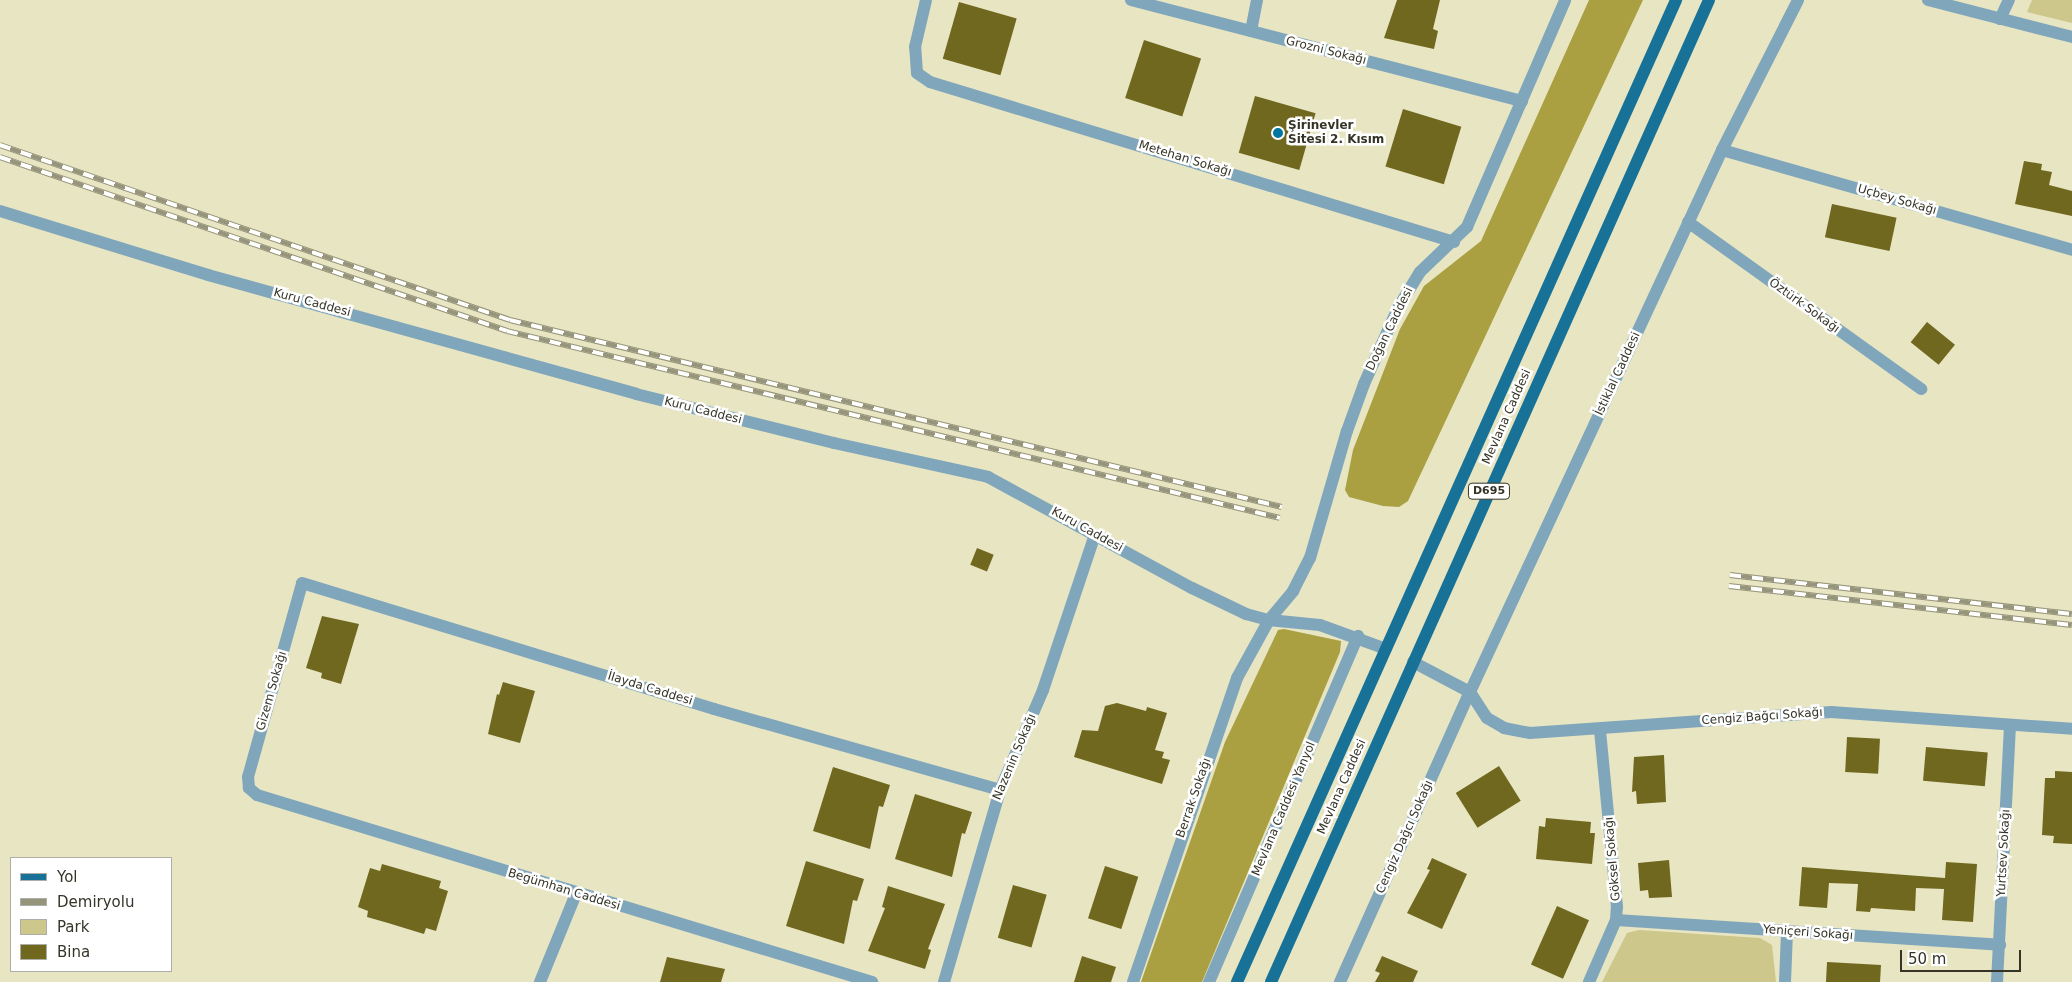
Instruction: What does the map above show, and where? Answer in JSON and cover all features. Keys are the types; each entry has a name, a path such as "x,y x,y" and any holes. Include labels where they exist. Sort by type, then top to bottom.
{"main road":[{"name":"Mevlana Caddesi","path":"1237,982 1676,0"},
{"name":"Mevlana Caddesi","path":"1270,982 1709,0"}],"street":[{"name":"Metehan Sokağı","path":"926,0 915,47 917,73 930,82 1454,242"},
{"name":"Grozni Sokağı","path":"1131,0 1522,101"},
{"path":"1251,31 1257,0"},
{"name":"Doğan Caddesi","path":"1269,620 1292,591 1310,558 1353,415 1398,308 1420,272 1468,227 1566,0"},
{"name":"İstiklal Caddesi","path":"1470,692 1722,150 1798,0"},
{"path":"1928,0 2072,37"},
{"path":"2000,19 2009,0"},
{"name":"Uçbey Sokağı","path":"1722,150 2072,250"},
{"name":"Kuru Caddesi","path":"0,211 208,275 636,394 825,441 988,477 1227,605 1269,620 1320,625 1358,636 1386,649"},
{"name":"Öztürk Sokağı","path":"1688,222 1921,389"},
{"name":"Nazenin Sokağı","path":"944,982 1000,790 1043,690 1095,535"},
{"name":"İlayda Caddesi","path":"302,583 714,709 1000,790"},
{"name":"Gizem Sokağı","path":"258,795 249,788 248,777 302,583"},
{"name":"Berrak Sokağı","path":"1133,982 1237,678 1269,620"},
{"name":"Mevlana Caddesi Yanyol","path":"1209,982 1358,636"},
{"path":"1413,662 1470,692"},
{"name":"Cengiz Bağcı Sokağı","path":"1470,692 1487,718 1504,728 1530,733 1600,730 1815,712 1867,713 2072,729"},
{"name":"Cengiz Dağcı Sokağı","path":"1340,982 1470,692"},
{"name":"Yurtsev Sokağı","path":"1997,982 2010,725"},
{"name":"Göksel Sokağı","path":"1589,982 1616,920 1616,884 1600,730"},
{"name":"Begümhan Caddesi","path":"258,795 576,894 872,982"},
{"path":"540,982 576,894"},
{"name":"Yeniçeri Sokağı","path":"1616,920 2000,945"},
{"path":"1785,982 1786,932"}],"green space":[{"path":"2032,0 2072,0 2072,23 2027,12"},
{"path":"1639,930 1760,938 1772,945 1776,982 1602,982 1627,933"}],"shaded area":[{"path":"1589,0 1643,0 1408,501 1399,507 1383,506 1349,497 1345,490 1353,450 1400,329 1424,286 1481,241"},
{"path":"1284,629 1341,641 1340,652 1202,982 1141,982 1225,742 1278,630"}],"building":[{"path":"1397,0 1440,0 1433,29 1438,31 1434,49 1384,38"},
{"path":"959,2 1017,19 1000,75 943,59"},
{"path":"1144,40 1201,59 1182,117 1125,98"},
{"name":"Şirinevler Sitesi 2. Kısım","path":"1255,96 1316,113 1299,170 1239,153"},
{"path":"1403,109 1461,127 1444,184 1385,166"},
{"path":"2024,161 2042,164 2041,170 2052,172 2049,185 2072,191 2072,216 2015,204"},
{"path":"1832,204 1897,218 1889,251 1825,237"},
{"path":"1927,322 1955,345 1939,365 1911,342"},
{"path":"977,548 994,555 987,571 970,565"},
{"path":"322,616 359,624 341,684 321,678 322,673 306,668"},
{"path":"503,682 535,691 520,743 488,734 497,694 499,695"},
{"path":"1117,703 1146,711 1147,707 1167,713 1155,750 1164,752 1162,758 1170,760 1162,784 1074,757 1082,730 1098,731 1105,706"},
{"path":"1847,737 1880,739 1878,774 1845,772"},
{"path":"1926,747 1988,752 1985,786 1923,781"},
{"path":"1664,755 1666,802 1637,804 1636,791 1632,792 1634,757"},
{"path":"1499,766 1521,801 1477,828 1456,793"},
{"path":"833,767 890,785 883,807 879,806 870,849 813,831"},
{"path":"2055,771 2072,772 2072,844 2053,843 2054,836 2042,835 2045,778 2055,778"},
{"path":"915,794 972,812 965,834 962,833 952,877 895,859"},
{"path":"1546,818 1591,822 1590,833 1595,833 1592,864 1536,859 1539,826 1545,827"},
{"path":"1432,858 1467,874 1442,929 1407,913 1430,870 1427,869"},
{"path":"1669,860 1672,897 1649,898 1648,890 1640,891 1638,863"},
{"path":"806,861 864,879 857,901 853,900 844,944 786,926"},
{"path":"1946,862 1977,864 1973,922 1942,920 1944,889 1916,888 1915,911 1871,908 1870,912 1856,911 1858,884 1829,883 1827,908 1799,906 1802,867 1945,878"},
{"path":"382,864 441,881 439,888 448,891 436,931 426,928 424,934 367,917 368,911 358,907 370,868 380,871"},
{"path":"1105,866 1138,877 1121,929 1088,918"},
{"path":"1013,885 1047,895 1031,948 998,938"},
{"path":"888,886 945,904 928,949 931,950 925,969 868,951 885,908 882,907"},
{"path":"1557,906 1589,920 1563,979 1531,964"},
{"path":"1082,956 1116,967 1111,982 1074,982"},
{"path":"1382,956 1418,971 1413,982 1375,982 1380,973 1375,971"},
{"path":"667,957 725,969 721,982 660,982"},
{"path":"1827,962 1881,965 1880,982 1826,982"}],"railway":[{"path":"0,145 510,320 1282,507"},
{"path":"0,157 507,331 1280,518"},
{"path":"1730,575 2072,614"},
{"path":"1729,586 2072,625"}],"place":[{"name":"Şirinevler Sitesi 2. Kısım","path":"1278,133"}]}
